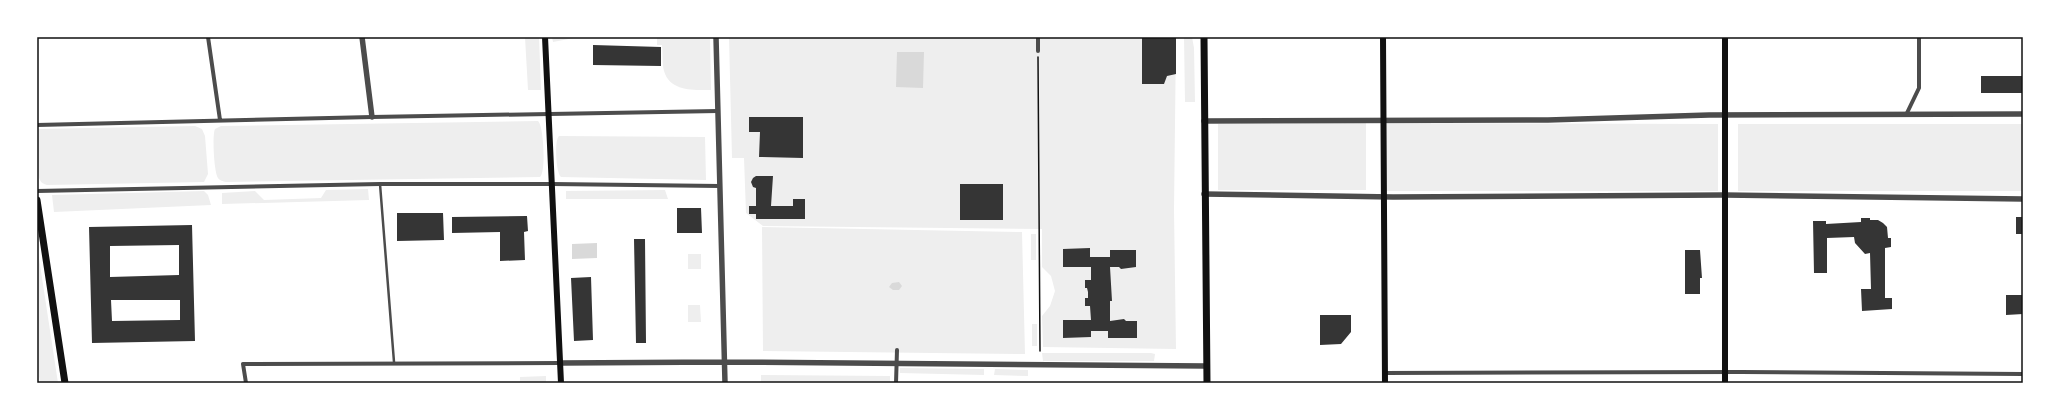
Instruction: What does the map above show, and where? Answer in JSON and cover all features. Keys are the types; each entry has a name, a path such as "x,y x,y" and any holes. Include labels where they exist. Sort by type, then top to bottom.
{"main road":[{"path":"545,37 561,383"},
{"path":"1204,37 1204,194 1207,383"},
{"path":"1384,37 1385,383"},
{"path":"1725,37 1725,383"},
{"path":"37,200 65,383"}],"street":[{"path":"208,37 220,120"},
{"path":"362,37 372,117"},
{"path":"716,37 725,383"},
{"path":"1038,37 1038,51"},
{"path":"1906,115 1919,88 1919,37"},
{"path":"37,125 372,117 718,112"},
{"path":"1204,121 1548,120 1725,115 2023,114"},
{"path":"37,191 380,184 720,186"},
{"path":"1204,194 1384,197 1724,195 2023,199"},
{"path":"896,350 896,383"},
{"path":"246,383 243,364 394,362 724,362 1206,366"},
{"path":"1385,373 1725,372 2023,374"}],"lane":[{"path":"380,184 394,362"}],"path":[{"path":"1038,51 1040,351"}],"shaded area":[{"path":"525,37 539,37 541,90 528,90"},
{"path":"552,37 579,37 553,42"},
{"path":"657,37 710,37 711,90 691,90 672,83 667,78 664,71 662,45 657,45"},
{"path":"729,37 1176,37 1174,210 1176,349 1043,347 1042,316 1050,306 1055,291 1051,276 1042,267 1042,229 763,226 746,213 744,158 732,158"},
{"path":"1184,37 1192,37 1194,48 1195,102 1185,102"},
{"path":"897,52 924,52 923,88 896,87"},
{"path":"538,121 542,131 544,149 542,174 540,177 226,182 218,178 215,169 214,133 215,129 221,126"},
{"path":"1366,123 1366,190 1218,190 1218,124"},
{"path":"1386,123 1718,124 1718,191 1386,191"},
{"path":"1738,124 2023,124 2023,191 1738,191"},
{"path":"195,126 202,129 205,136 208,174 204,182 47,185 41,182 38,176 36,140 38,129"},
{"path":"559,136 705,137 706,180 561,177 558,170 556,157 556,144"},
{"path":"368,189 369,200 222,204 222,193 255,191 264,200 321,198 326,190"},
{"path":"665,190 668,199 566,199 566,191"},
{"path":"204,191 208,195 211,205 54,212 52,195"},
{"path":"762,227 1022,232 1025,354 763,351"},
{"path":"1031,234 1036,234 1036,260 1031,260"},
{"path":"597,243 597,258 572,259 572,244"},
{"path":"37,245 58,383 40,383 37,362"},
{"path":"688,254 701,254 701,269 688,269"},
{"path":"899,282 902,286 899,290 893,290 889,287 892,283"},
{"path":"688,305 700,305 701,322 688,322"},
{"path":"1032,324 1037,324 1037,346 1032,346"},
{"path":"1042,353 1155,354 1154,361 1043,361"},
{"path":"900,368 984,369 984,375 900,373"},
{"path":"995,369 1028,370 1028,376 994,375"},
{"path":"761,375 890,376 890,383 761,383"},
{"path":"546,376 546,383 520,383 520,377"}],"building":[{"path":"1142,37 1176,37 1176,74 1167,76 1164,84 1142,84"},
{"path":"593,45 661,47 661,66 593,65"},
{"path":"1981,76 2023,76 2023,93 1981,93"},
{"path":"749,117 803,117 803,158 759,157 760,132 749,132"},
{"path":"756,176 773,176 771,206 793,206 793,199 805,199 805,219 756,219 756,214 749,214 749,206 756,206 756,188 753,187 751,182"},
{"path":"960,184 1003,184 1003,220 960,220"},
{"path":"677,208 701,208 702,233 677,233"},
{"path":"397,213 443,213 444,240 397,241"},
{"path":"527,216 528,231 524,232 525,260 500,261 500,232 452,233 452,217"},
{"path":"2016,217 2023,217 2023,234 2016,234"},
{"path":"1861,218 1870,218 1870,220 1878,220 1883,223 1887,227 1888,238 1891,238 1891,247 1885,248 1885,298 1892,298 1892,309 1862,311 1861,289 1871,289 1870,253 1865,254 1855,243 1854,237 1827,238 1827,273 1814,273 1813,221 1826,221 1826,224 1861,222"},
{"path":"192,225 195,341 92,343 89,227","holes":["179,245 179,275 110,277 110,246","111,300 180,300 180,320 112,321"]},
{"path":"634,239 645,239 646,343 636,343"},
{"path":"1090,248 1090,257 1110,257 1110,250 1136,250 1136,267 1121,269 1119,267 1110,267 1112,301 1110,301 1110,321 1124,319 1126,321 1137,321 1137,338 1108,338 1108,331 1091,331 1091,337 1063,338 1063,320 1091,320 1090,306 1085,306 1085,298 1088,298 1088,292 1087,288 1085,288 1085,280 1091,280 1091,267 1063,267 1063,249"},
{"path":"1685,250 1700,250 1702,278 1700,278 1700,294 1685,294"},
{"path":"591,277 593,340 574,341 571,278"},
{"path":"2006,295 2023,295 2023,314 2006,315"},
{"path":"1320,315 1351,315 1351,332 1341,344 1320,345"}]}
